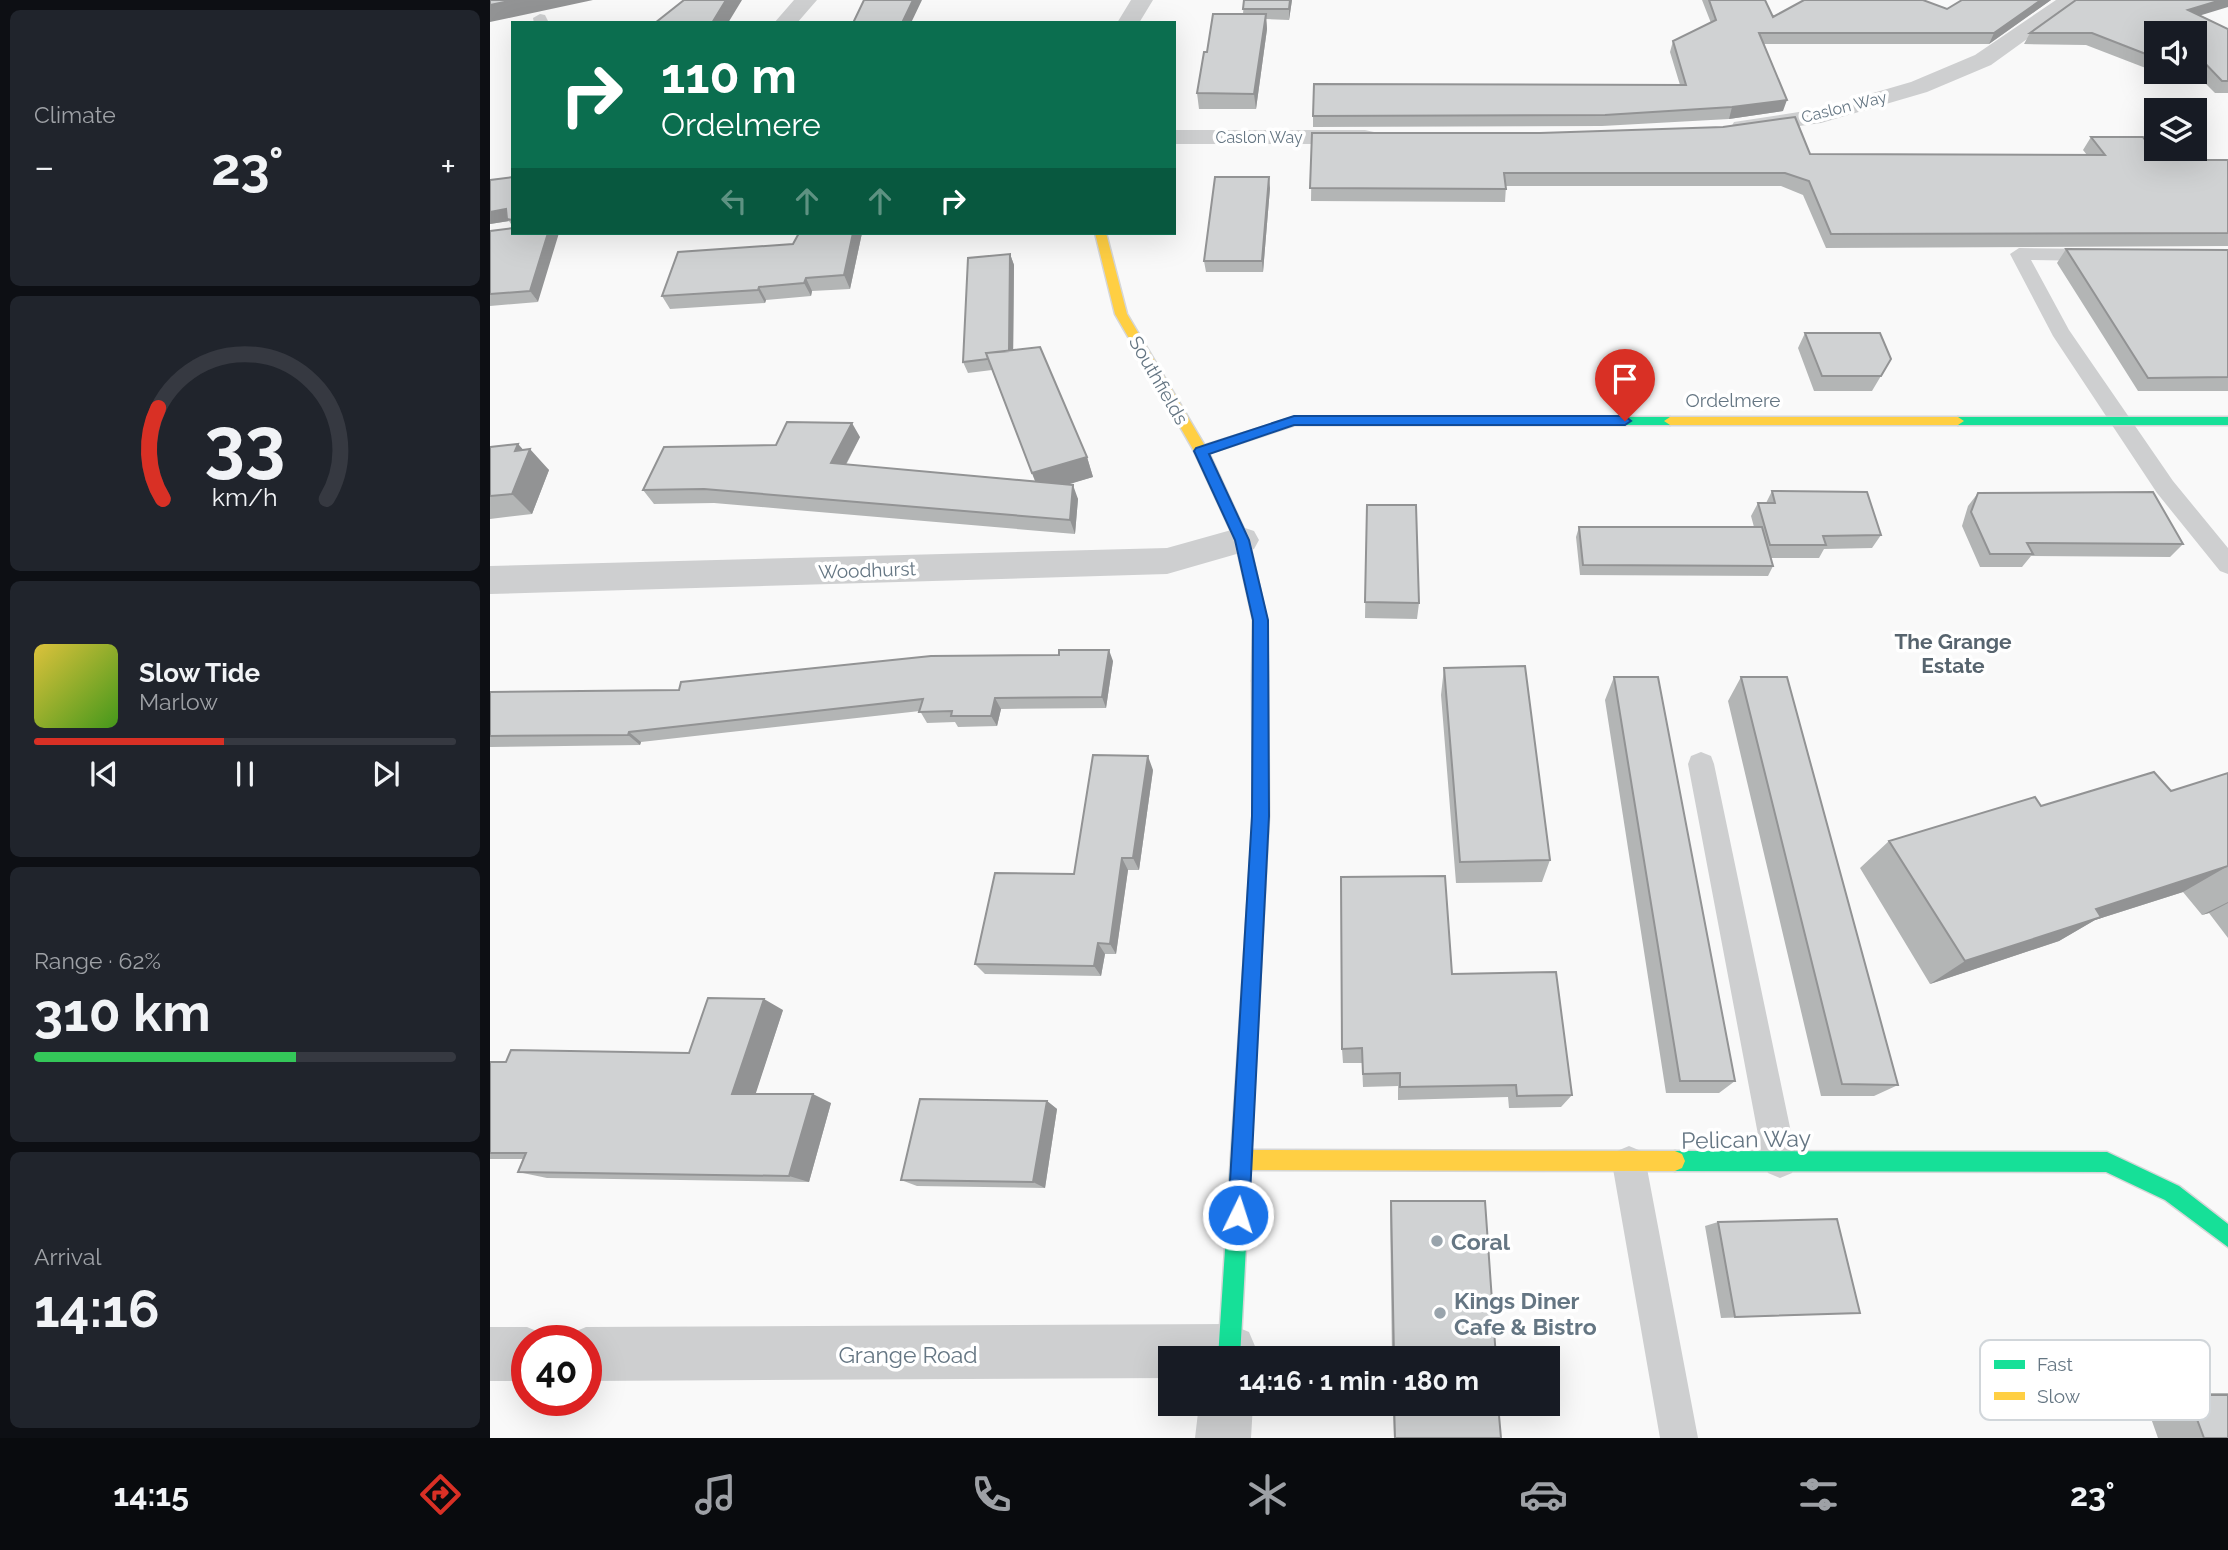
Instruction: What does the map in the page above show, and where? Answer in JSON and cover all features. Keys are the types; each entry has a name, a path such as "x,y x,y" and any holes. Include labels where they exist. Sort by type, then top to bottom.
{"street":[{"path":"787,21 806,0"},
{"path":"1129,21 1142,0"},
{"name":"Caslon Way","path":"1719,131 1821,116 1919,87 1983,60 2070,0"},
{"name":"Caslon Way","path":"1176,137 1384,137"},
{"name":"Southfields","path":"1101,235 1121,314 1201,451 1242,540 1260,620 1261,777 1242,1160 1230,1346"},
{"name":"Ordelmere","path":"1201,451 1294,421 2228,421"},
{"name":"Woodhurst","path":"490,580 1167,561 1242,540"},
{"name":"Pelican Way","path":"1242,1160 1629,1163 2107,1162 2143,1175 2178,1195 2228,1237"},
{"path":"490,1354 511,1354"},
{"name":"Grange Road","path":"602,1354 1158,1355"},
{"path":"1223,1438 1225,1416"}],"lane":[{"path":"2117,255 2019,254 2060,331 2165,486 2228,565"},
{"path":"1701,764 1780,1161"},
{"path":"1629,1163 1679,1438"}],"building":[{"path":"490,0 514,0 490,5"},
{"path":"684,0 726,0 713,21 658,21"},
{"path":"864,0 913,0 903,21 854,21"},
{"path":"1244,0 1290,0 1289,9 1243,9"},
{"path":"1709,0 1765,0 1773,17 1804,0 1923,0 1947,9 1962,0 2041,0 1994,33 1759,33 1787,100 1732,107 1605,115 1313,116 1314,84 1686,85 1673,41 1716,20"},
{"path":"2076,0 2221,0 2188,10 2228,29 2228,81 2222,81 2207,65 2207,21 2144,21 2144,53 2092,33 2030,33"},
{"path":"1213,14 1266,14 1254,94 1197,93"},
{"path":"1795,117 1810,154 2105,155 2091,137 2143,137 2144,161 2228,160 2228,233 1831,234 1809,181 1785,173 1504,173 1506,189 1310,188 1312,133 1540,133 1723,127"},
{"path":"511,177 511,220 507,219 506,209 490,212 490,180"},
{"path":"1215,177 1269,177 1262,261 1204,261"},
{"path":"511,228 511,235 547,235 530,291 490,294 490,231"},
{"path":"798,235 853,235 844,275 806,278 804,283 759,287 758,290 662,296 678,252 793,244"},
{"path":"2066,249 2228,250 2228,377 2148,378"},
{"path":"1010,254 1009,351 986,353 988,359 963,362 968,258"},
{"path":"1805,333 1880,333 1891,359 1881,376 1822,376"},
{"path":"1040,347 1087,457 1032,473 986,353"},
{"path":"787,422 852,423 831,463 1073,485 1070,520 704,489 643,490 664,447 776,445"},
{"path":"518,444 515,451 530,449 512,494 490,496 490,447"},
{"path":"1772,491 1867,492 1881,535 1823,536 1826,545 1770,545 1758,503 1775,503"},
{"path":"2153,492 2183,544 2027,543 2033,554 1990,554 1971,512 1978,493"},
{"path":"1367,505 1416,505 1419,603 1365,602"},
{"path":"1579,527 1762,527 1773,566 1583,565"},
{"path":"1059,650 1109,650 1102,697 995,698 991,716 951,716 952,711 919,712 923,699 629,732 628,735 490,736 490,692 679,690 681,682 931,656 1059,655"},
{"path":"1525,666 1550,860 1460,862 1444,668"},
{"path":"1614,677 1658,677 1735,1081 1680,1081"},
{"path":"1741,677 1787,677 1898,1085 1842,1084"},
{"path":"1093,755 1148,756 1133,858 1122,858 1110,944 1098,943 1094,966 975,964 995,873 1074,874"},
{"path":"2154,772 2171,791 2228,773 2228,866 2096,909 2101,917 1965,961 1889,841 2035,797 2041,806"},
{"path":"1445,876 1452,974 1556,972 1572,1095 1517,1096 1516,1085 1400,1087 1400,1073 1363,1074 1362,1048 1342,1049 1341,877"},
{"path":"708,998 764,999 732,1094 813,1094 789,1176 518,1172 526,1153 490,1153 490,1062 506,1062 511,1050 689,1053"},
{"path":"920,1099 1047,1101 1033,1182 901,1180"},
{"path":"1391,1201 1485,1201 1495,1346 1394,1346"},
{"path":"1837,1219 1860,1313 1735,1317 1718,1222"},
{"path":"2210,1395 2228,1395 2228,1438 2204,1438 2197,1420 2210,1420"},
{"path":"1394,1416 1499,1416 1501,1438 1395,1438"}],"traffic: fast":[{"path":"1201,451 1294,421 1670,421"},
{"path":"1958,421 2228,421"},
{"path":"1230,1346 1261,816 1260,681"},
{"path":"1675,1161 2107,1162 2172,1193 2228,1237"}],"traffic: slow":[{"path":"1101,235 1121,314 1201,451 1242,540 1260,620 1260,681"},
{"path":"1670,421 1958,421"},
{"path":"1242,1160 1675,1161"}],"place":[{"name":"Coral","path":"1437,1241"},
{"name":"Kings Diner Cafe & Bistro","path":"1440,1313"}],"district":[{"name":"The Grange Estate","path":"1953,653"}],"route":[{"path":"1238,1215 1261,816 1260,620 1242,540 1201,451 1294,421 1625,421"}]}
